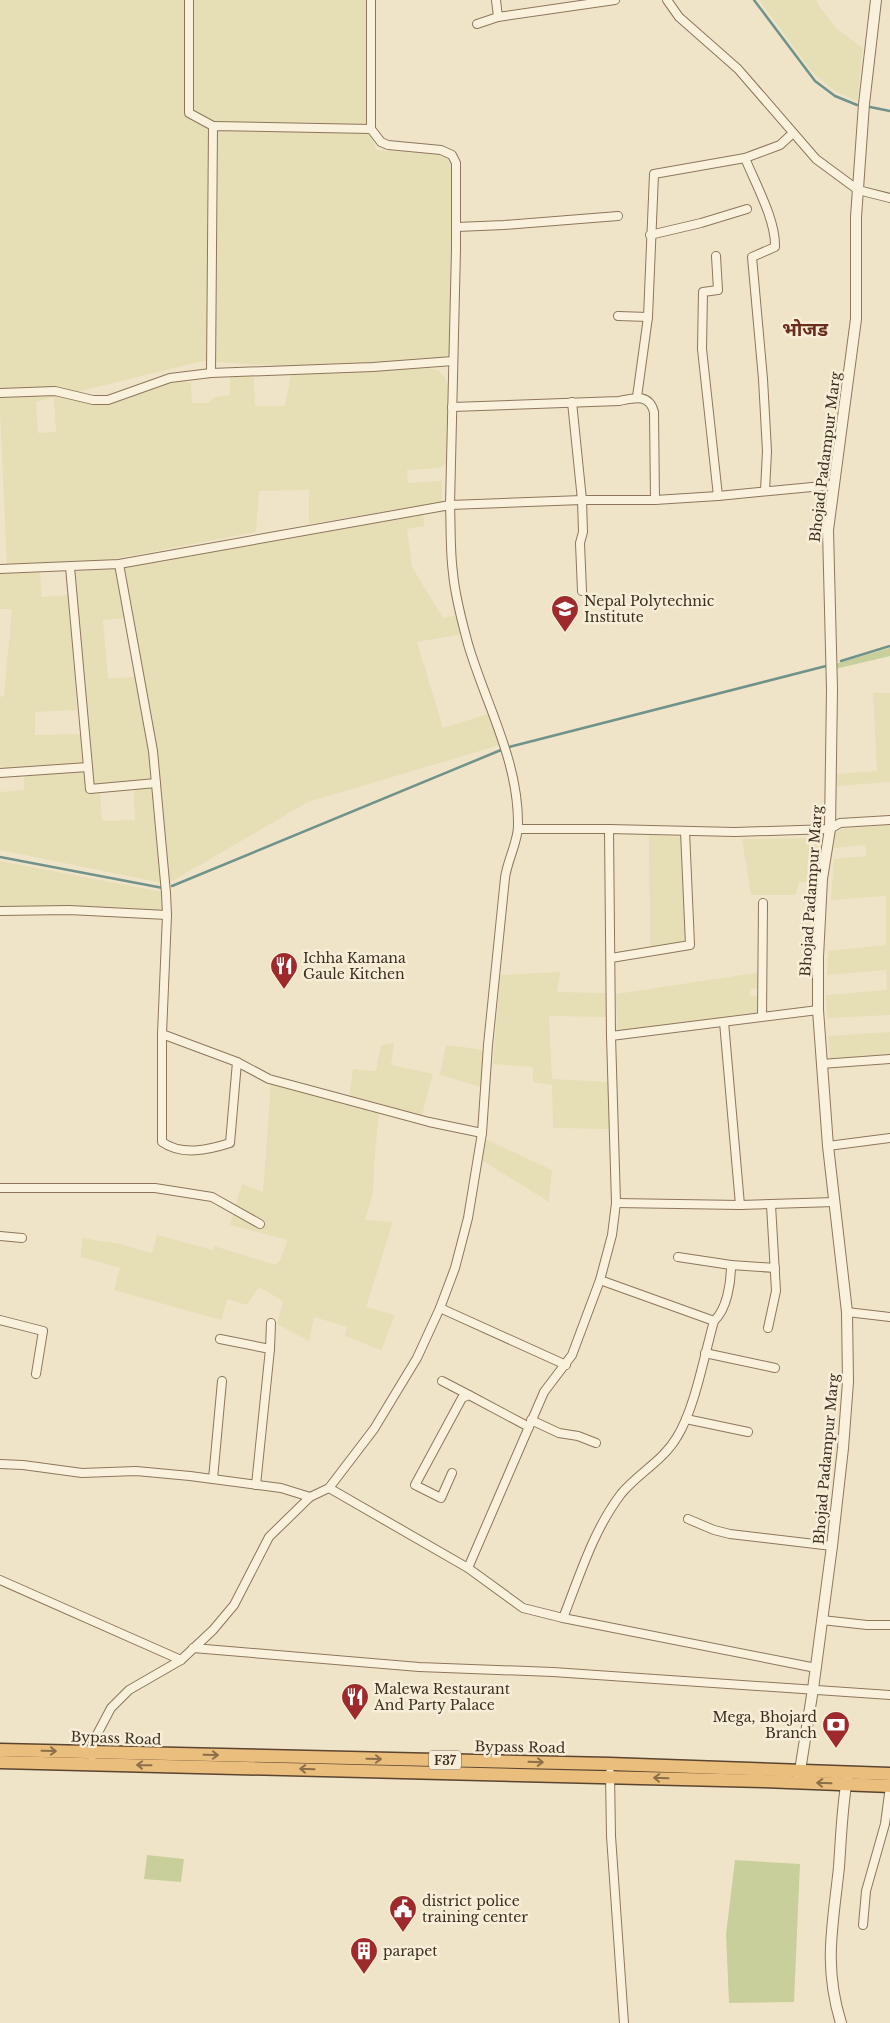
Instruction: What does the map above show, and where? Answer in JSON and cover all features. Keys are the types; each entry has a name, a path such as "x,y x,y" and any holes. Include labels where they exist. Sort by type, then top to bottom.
{"highway":[{"name":"Bypass Road","path":"0,1750 91,1758 799,1777 847,1779 890,1786"},
{"name":"Bypass Road","path":"0,1762 91,1758"},
{"name":"Bypass Road","path":"847,1779 890,1774"}],"street":[{"path":"189,0 189,113 213,126 371,128"},
{"path":"91,1758 100,1726 111,1708 129,1690 181,1660 213,1630 234,1605 269,1538 310,1497 329,1488 374,1429 396,1395 417,1358 440,1308 455,1268 463,1240 482,1133 488,1045 506,872 518,829 512,770 469,645 453,574 450,505 457,173 456,163 452,155 442,150 388,145 381,142 371,128 371,0"},
{"path":"496,0 498,18"},
{"path":"477,24 498,18 615,0"},
{"path":"667,0 678,17 738,70 816,159 858,190 890,198"},
{"name":"Bhojad Padampur Marg","path":"799,1777 832,1546 848,1382 847,1312 828,1146 818,1010 822,879 830,828 832,689 827,549 833,485 856,320 856,217 864,104 876,0"},
{"path":"211,373 213,126"},
{"path":"637,398 648,317 654,174 745,158 780,145 793,133"},
{"path":"745,158 769,217 775,241 775,247 752,257 764,379 767,451 765,491"},
{"path":"650,235 692,226 746,209"},
{"path":"456,227 618,216"},
{"path":"716,256 718,290 703,292 702,349 718,496"},
{"path":"618,316 648,317"},
{"path":"0,393 55,391 93,400 108,400 170,378 211,373 373,367 453,361"},
{"path":"452,407 619,401 637,398 648,401 652,404 654,412 654,500"},
{"path":"572,402 582,500 583,532 580,543 582,591"},
{"path":"0,569 119,564 450,505 582,500 654,500 833,485"},
{"path":"119,564 153,751 167,915 162,1034 162,1142 170,1148 193,1151 230,1143 237,1062"},
{"path":"70,567 90,789 156,783"},
{"path":"0,773 88,767"},
{"path":"518,829 735,832 830,828 840,823 890,820"},
{"path":"468,1568 544,1392 572,1355 600,1280 612,1235 616,1203 611,1036 609,829"},
{"path":"611,958 690,945 685,831"},
{"path":"762,1016 763,903"},
{"path":"0,911 69,910 167,915"},
{"path":"611,1036 818,1010"},
{"path":"724,1022 740,1205"},
{"path":"162,1034 237,1062 269,1079 429,1122 482,1133"},
{"path":"822,1064 890,1059"},
{"path":"828,1146 890,1138"},
{"path":"0,1188 155,1188 212,1197 260,1224"},
{"path":"616,1203 771,1205 835,1202"},
{"path":"768,1328 776,1291 771,1205"},
{"path":"0,1236 22,1238"},
{"path":"678,1257 731,1266 775,1268"},
{"path":"563,1618 591,1544 603,1519 630,1485 668,1452 686,1419 714,1322 720,1316 723,1308 731,1277 731,1266"},
{"path":"600,1280 714,1322"},
{"path":"440,1308 566,1364"},
{"path":"847,1312 890,1317"},
{"path":"0,1320 42,1331 36,1374"},
{"path":"256,1485 271,1323"},
{"path":"220,1339 270,1349"},
{"path":"705,1352 775,1368"},
{"path":"213,1479 222,1380"},
{"path":"442,1381 530,1424 596,1442"},
{"path":"452,1473 441,1498 415,1485 462,1398 469,1395"},
{"path":"686,1419 748,1432"},
{"path":"0,1464 23,1465 82,1474 136,1471 213,1479 281,1488 310,1497"},
{"path":"329,1488 468,1568 523,1608 563,1618 816,1668"},
{"path":"688,1519 714,1530 730,1534 832,1546"},
{"path":"0,1580 181,1660"},
{"path":"822,1620 866,1625 890,1625"},
{"path":"193,1648 419,1667 562,1673 890,1695"},
{"path":"610,1771 611,1836 624,2023"},
{"path":"841,2023 832,1983 830,1938 847,1779"},
{"path":"863,1925 866,1891 885,1824 890,1786"}],"shaded area":[{"path":"0,0 366,0 366,134 371,136 376,150 441,155 447,158 452,167 449,355 442,359 376,364 280,366 203,361 60,396 87,403 107,403 125,399 162,383 177,380 191,383 192,403 208,403 215,397 230,395 230,376 254,376 255,406 285,406 291,375 429,368 439,371 445,378 448,386 446,462 440,468 407,470 408,483 442,481 442,502 309,524 309,490 259,491 256,532 114,559 71,564 7,566 0,412","holes":["54,397 56,432 38,433 36,402"]},
{"path":"759,0 816,0 837,29 863,48 857,101 833,90 812,72"},
{"path":"423,513 424,526 407,529 412,567 443,618 457,615 463,634 417,642 443,728 488,714 500,745 308,802 169,883 156,749 125,567"},
{"path":"117,567 127,618 103,620 108,678 138,677 151,750 153,781 93,785 73,572"},
{"path":"40,572 42,597 69,595 77,710 35,712 35,735 81,734 87,793 100,792 102,821 135,820 134,789 154,788 162,883 0,850 0,792 24,790 24,774 0,775 0,697 4,696 12,609 0,609 0,574"},
{"path":"873,693 890,693 890,782 837,786 837,774 877,771"},
{"path":"890,825 890,1015 827,1018 826,995 887,990 886,970 827,975 828,951 886,945 886,896 831,900 834,859 866,856 865,845 834,848 835,833 841,829"},
{"path":"649,835 682,837 687,942 650,948"},
{"path":"819,838 815,882 799,882 796,895 751,895 742,839"},
{"path":"0,861 163,892 163,912 72,906 0,907"},
{"path":"560,972 557,992 607,993 607,1017 549,1016 552,1079 609,1082 610,1129 553,1128 552,1085 533,1082 533,1067 493,1064 500,975"},
{"path":"762,972 760,988 750,989 750,996 761,995 762,1013 617,1032 616,994"},
{"path":"890,1032 890,1057 837,1060 830,1058 828,1036"},
{"path":"394,1043 391,1065 433,1074 422,1115 349,1097 353,1069 376,1071 381,1045"},
{"path":"446,1045 478,1049 484,1052 481,1087 440,1075"},
{"path":"271,1084 379,1114 373,1193 365,1220 393,1222 366,1307 395,1315 381,1350 345,1336 347,1327 314,1317 309,1341 277,1324 283,1301 259,1287 247,1305 227,1299 221,1320 114,1290 120,1268 81,1257 82,1238 120,1244 152,1253 157,1235 213,1250 214,1246 276,1265 288,1240 230,1225 242,1184 263,1192"},
{"path":"485,1139 552,1170 549,1202 483,1161"}],"green space":[{"path":"890,648 890,656 835,669 835,664"},
{"path":"147,1855 184,1859 181,1882 144,1879"},
{"path":"735,1860 800,1864 794,2002 729,2003 726,1934"}],"waterway":[{"path":"754,0 815,81 835,96 857,105"},
{"path":"870,107 890,111"},
{"path":"841,661 890,646"},
{"path":"509,747 826,666"},
{"path":"172,886 501,750"},
{"path":"0,857 163,888"}],"place":[{"name":"Nepal Polytechnic Institute","path":"565,633"},
{"name":"Ichha Kamana Gaule Kitchen","path":"284,990"},
{"name":"Malewa Restaurant And Party Palace","path":"355,1721"},
{"name":"Mega, Bhojard Branch","path":"836,1749"},
{"name":"district police training center","path":"403,1933"},
{"name":"parapet","path":"364,1975"}],"district":[{"name":"भोजड","path":"805,329"}]}
